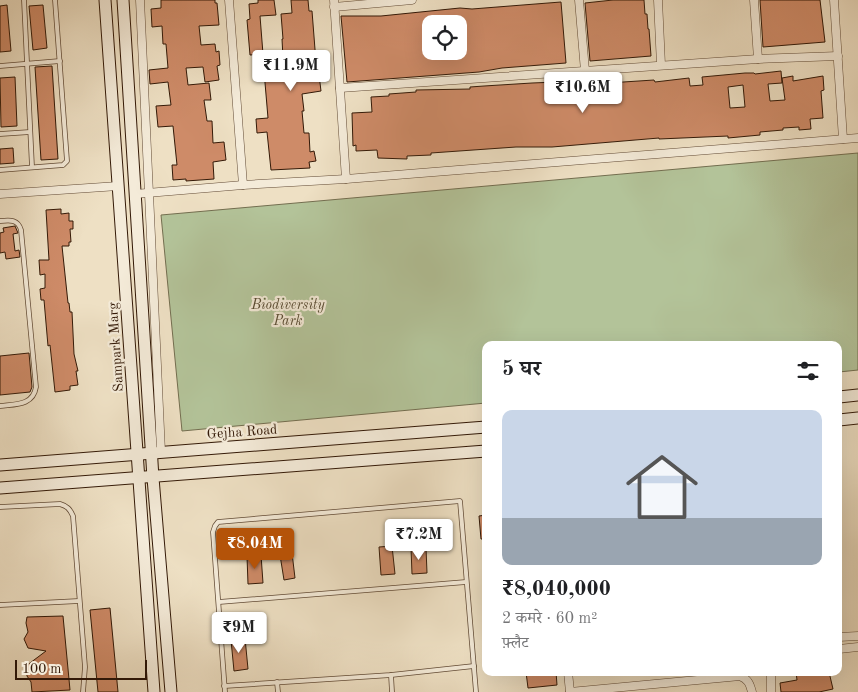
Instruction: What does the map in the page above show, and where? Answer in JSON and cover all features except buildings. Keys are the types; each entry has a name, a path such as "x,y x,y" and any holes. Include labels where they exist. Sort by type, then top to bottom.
{"street":[{"name":"Sampark Marg","path":"105,0 154,692"},
{"path":"123,0 135,194 157,453"},
{"path":"140,0 149,192 157,453 153,478 171,692"},
{"path":"229,0 243,184"},
{"path":"346,179 334,3 412,0"},
{"path":"579,0 585,71"},
{"path":"658,0 662,65"},
{"path":"754,0 758,58"},
{"path":"834,0 843,139"},
{"path":"340,88 758,58 838,56"},
{"path":"135,194 243,184 346,179 858,138"},
{"path":"0,194 118,186"},
{"path":"842,397 858,395"},
{"path":"842,420 858,418"},
{"name":"Gejha Road","path":"0,465 482,427"},
{"path":"0,488 153,478 482,451"},
{"path":"842,637 858,636"},
{"path":"842,649 858,647"},
{"path":"568,676 570,692 740,676 746,678 752,692"},
{"path":"771,676 772,692"}],"lane":[{"path":"24,0 32,167"},
{"path":"0,170 63,165 67,161 55,0"},
{"path":"0,66 60,61"},
{"path":"0,134 30,132"},
{"path":"0,221 10,220 16,222 21,230 36,387 35,394 27,402 0,406"},
{"path":"225,692 214,532 218,522 460,500 476,692"},
{"path":"0,507 60,504 66,506 71,511 73,516 85,667 82,692"},
{"path":"219,602 466,582"},
{"path":"0,604 79,601"},
{"path":"224,686 391,675 474,666"},
{"path":"391,675 392,692"},
{"path":"277,682 278,692"}],"green space":[{"name":"Biodiversity Park","path":"858,153 858,370 842,372 842,341 482,341 482,403 182,431 161,215"}]}
